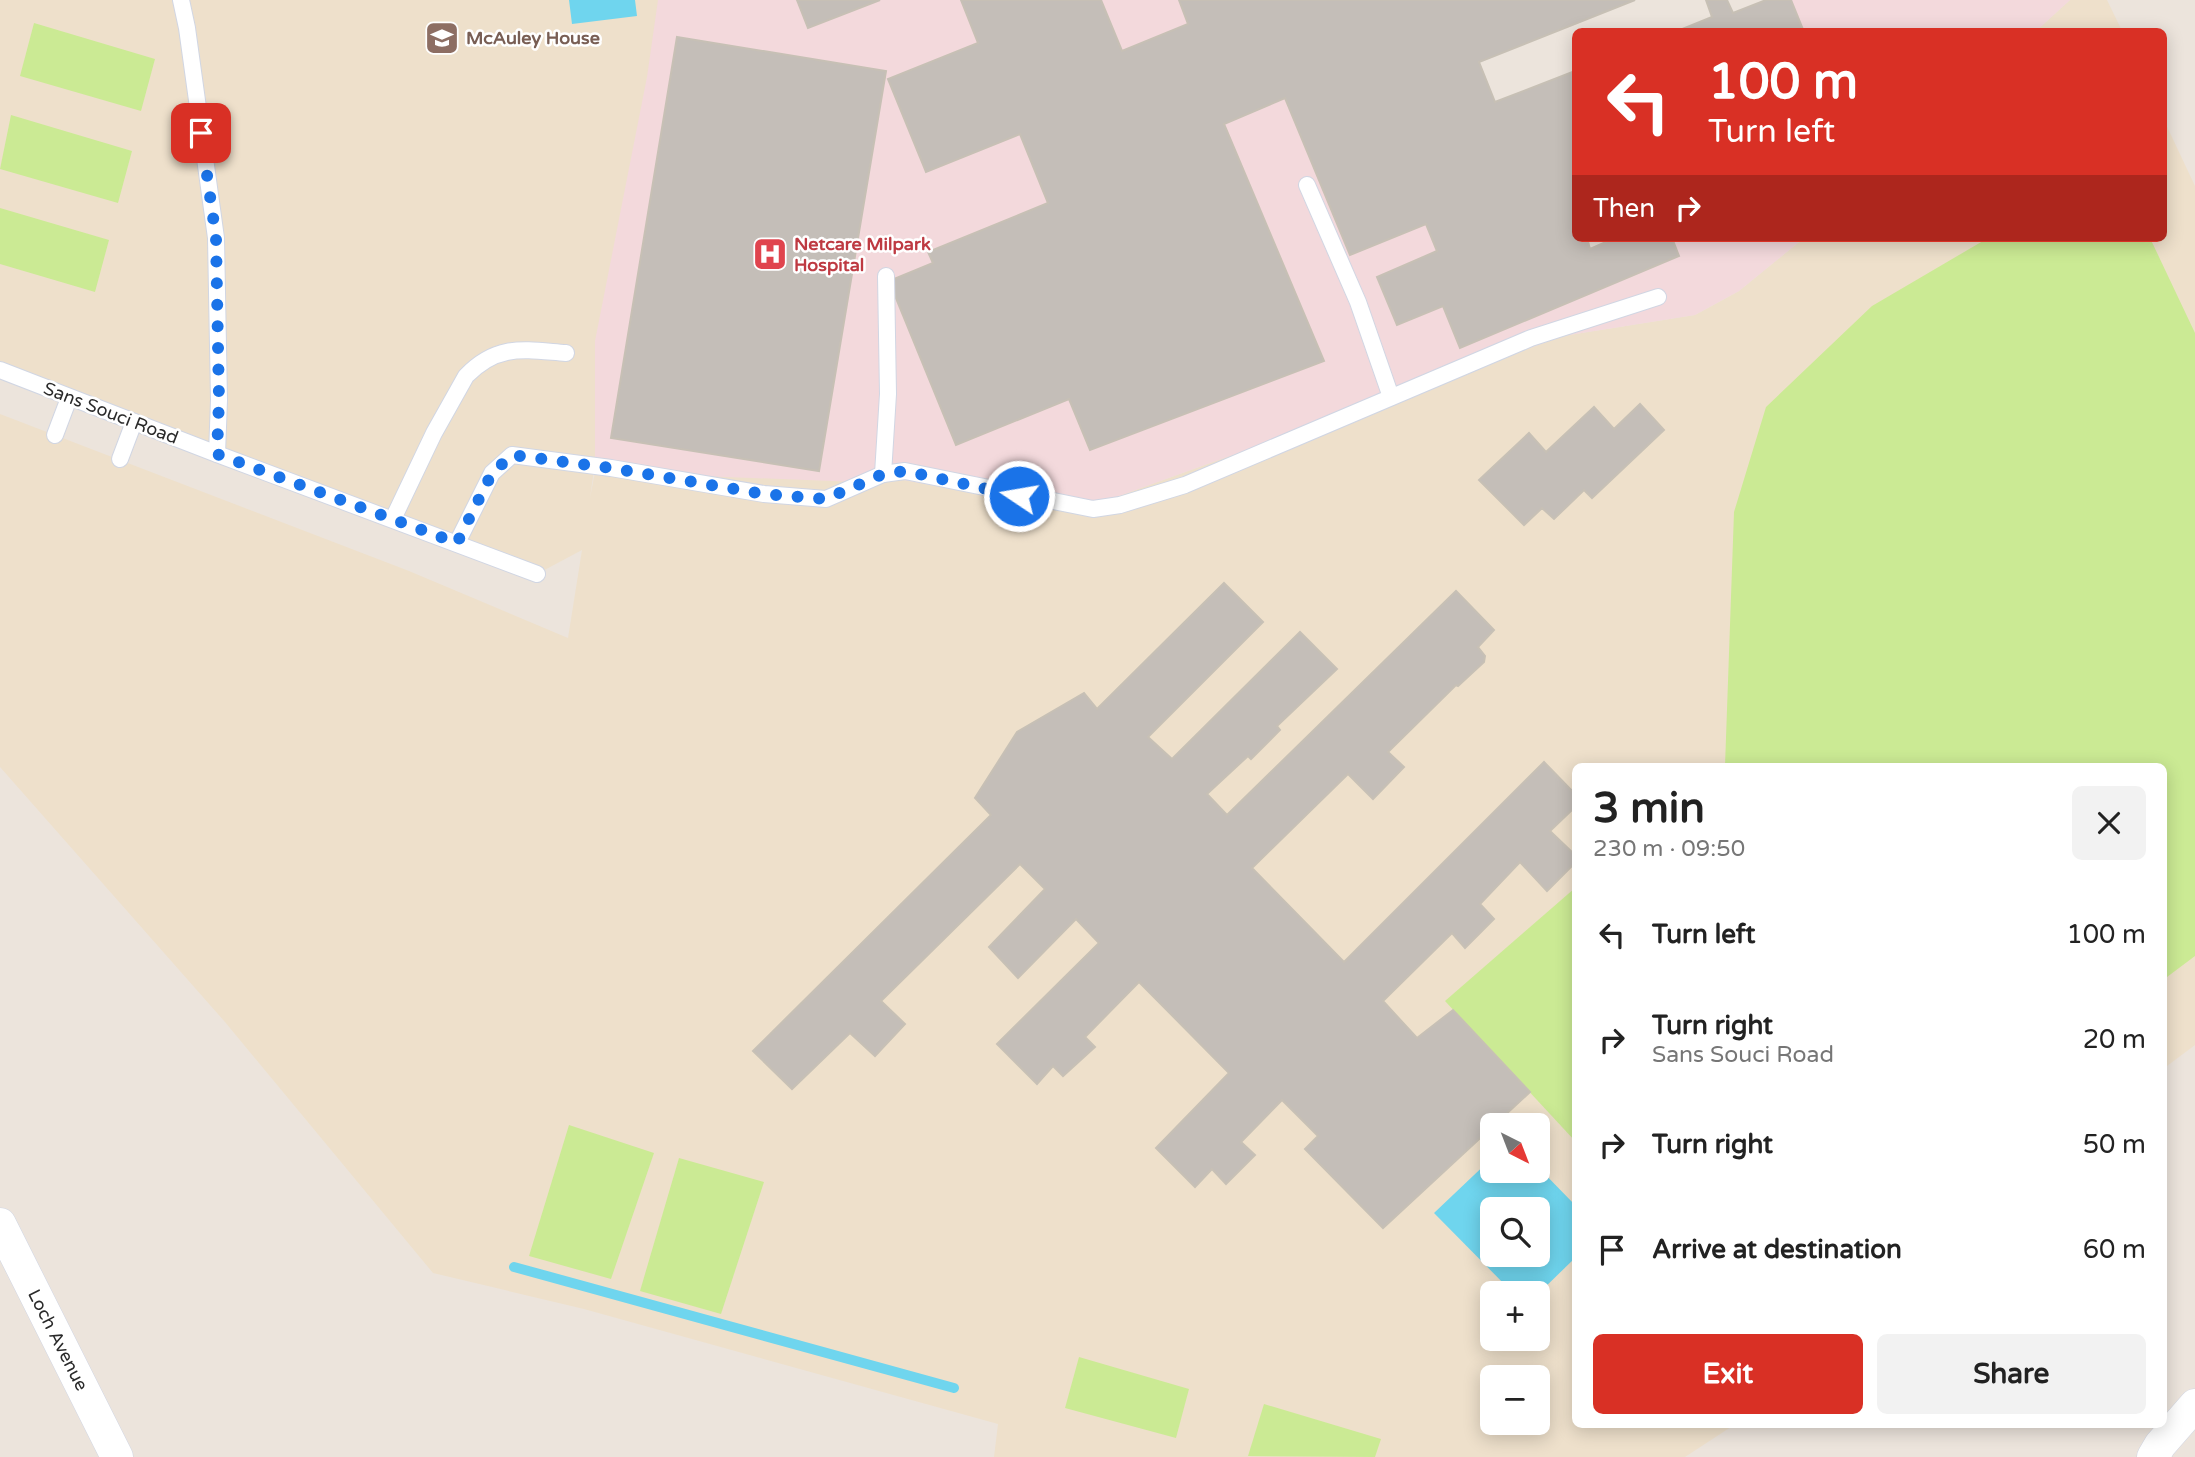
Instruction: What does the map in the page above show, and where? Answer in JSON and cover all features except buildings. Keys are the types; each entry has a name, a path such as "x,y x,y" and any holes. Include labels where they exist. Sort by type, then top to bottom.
{"street":[{"name":"Loch Avenue","path":"0,1224 117,1457"},
{"path":"2154,1457 2160,1445 2195,1405"}],"lane":[{"path":"181,0 216,238 219,400 217,454"},
{"path":"1307,185 1358,302 1391,397"},
{"path":"883,474 888,394 886,276"},
{"path":"457,543 492,473 512,455 611,468 764,494 826,499 883,474 905,471 1093,509 1120,505 1185,485 1531,338 1658,297"},
{"path":"393,519 444,412 473,369 502,351 514,349 566,353"},
{"name":"Sans Souci Road","path":"0,370 537,574"},
{"path":"55,435 69,398"},
{"path":"120,459 134,422"}],"shaded area":[{"path":"0,0 660,0 590,498 595,472 898,479 1059,509 1116,497 1563,336 1695,315 1739,291 1799,242 2167,242 2167,126 2195,186 2195,1045 2167,1066 2167,763 1572,763 1572,1428 1729,1428 1685,1457 994,1457 998,1424 584,1309 433,1273 225,1022 0,767 0,414 409,571 568,638 582,550 537,574 0,367"},
{"name":"Netcare Milpark Hospital","path":"658,0 961,0 978,43 889,80 926,172 1020,134 1048,203 928,253 933,263 1069,399 1090,450 1324,361 1224,124 1285,98 1426,224 1437,251 1377,277 1397,325 1443,306 1679,256 1674,242 1799,242 1739,291 1695,315 1563,336 1116,497 1059,509 898,479 858,482 595,472 595,341 647,77"},
{"path":"1101,0 1179,0 1188,24 1122,51"},
{"path":"1791,0 2070,0 2039,28 1803,28"},
{"path":"2070,0 2107,0 2121,28 2039,28"}],"green space":[{"path":"34,23 155,59 141,111 20,76"},
{"path":"11,115 132,151 118,203 0,169"},
{"path":"0,208 109,240 95,292 0,264"},
{"path":"1981,242 2152,242 2195,333 2195,956 2167,977 2167,763 1725,763 1734,512 1766,407 1872,306"},
{"path":"1572,891 1572,1138 1445,1001"},
{"path":"569,1125 654,1153 611,1279 529,1256"},
{"path":"679,1158 764,1182 721,1314 640,1291"},
{"path":"1079,1357 1189,1389 1176,1438 1065,1408"},
{"path":"1264,1404 1381,1439 1375,1457 1248,1456"}],"water":[{"path":"569,0 635,0 637,16 572,24"},
{"path":"1480,1169 1480,1183 1550,1183 1550,1179 1572,1202 1572,1261 1550,1282 1501,1281 1487,1267 1550,1267 1550,1197 1480,1197 1480,1260 1434,1213"}],"waterway":[{"path":"514,1267 954,1388"}],"place":[{"name":"McAuley House","path":"442,38"},
{"name":"Netcare Milpark Hospital","path":"770,254"}],"route":[{"path":"201,133 216,238 219,400 217,454 457,543 492,473 512,455 611,468 764,494 826,499 883,474 905,471 1019,496"}]}
